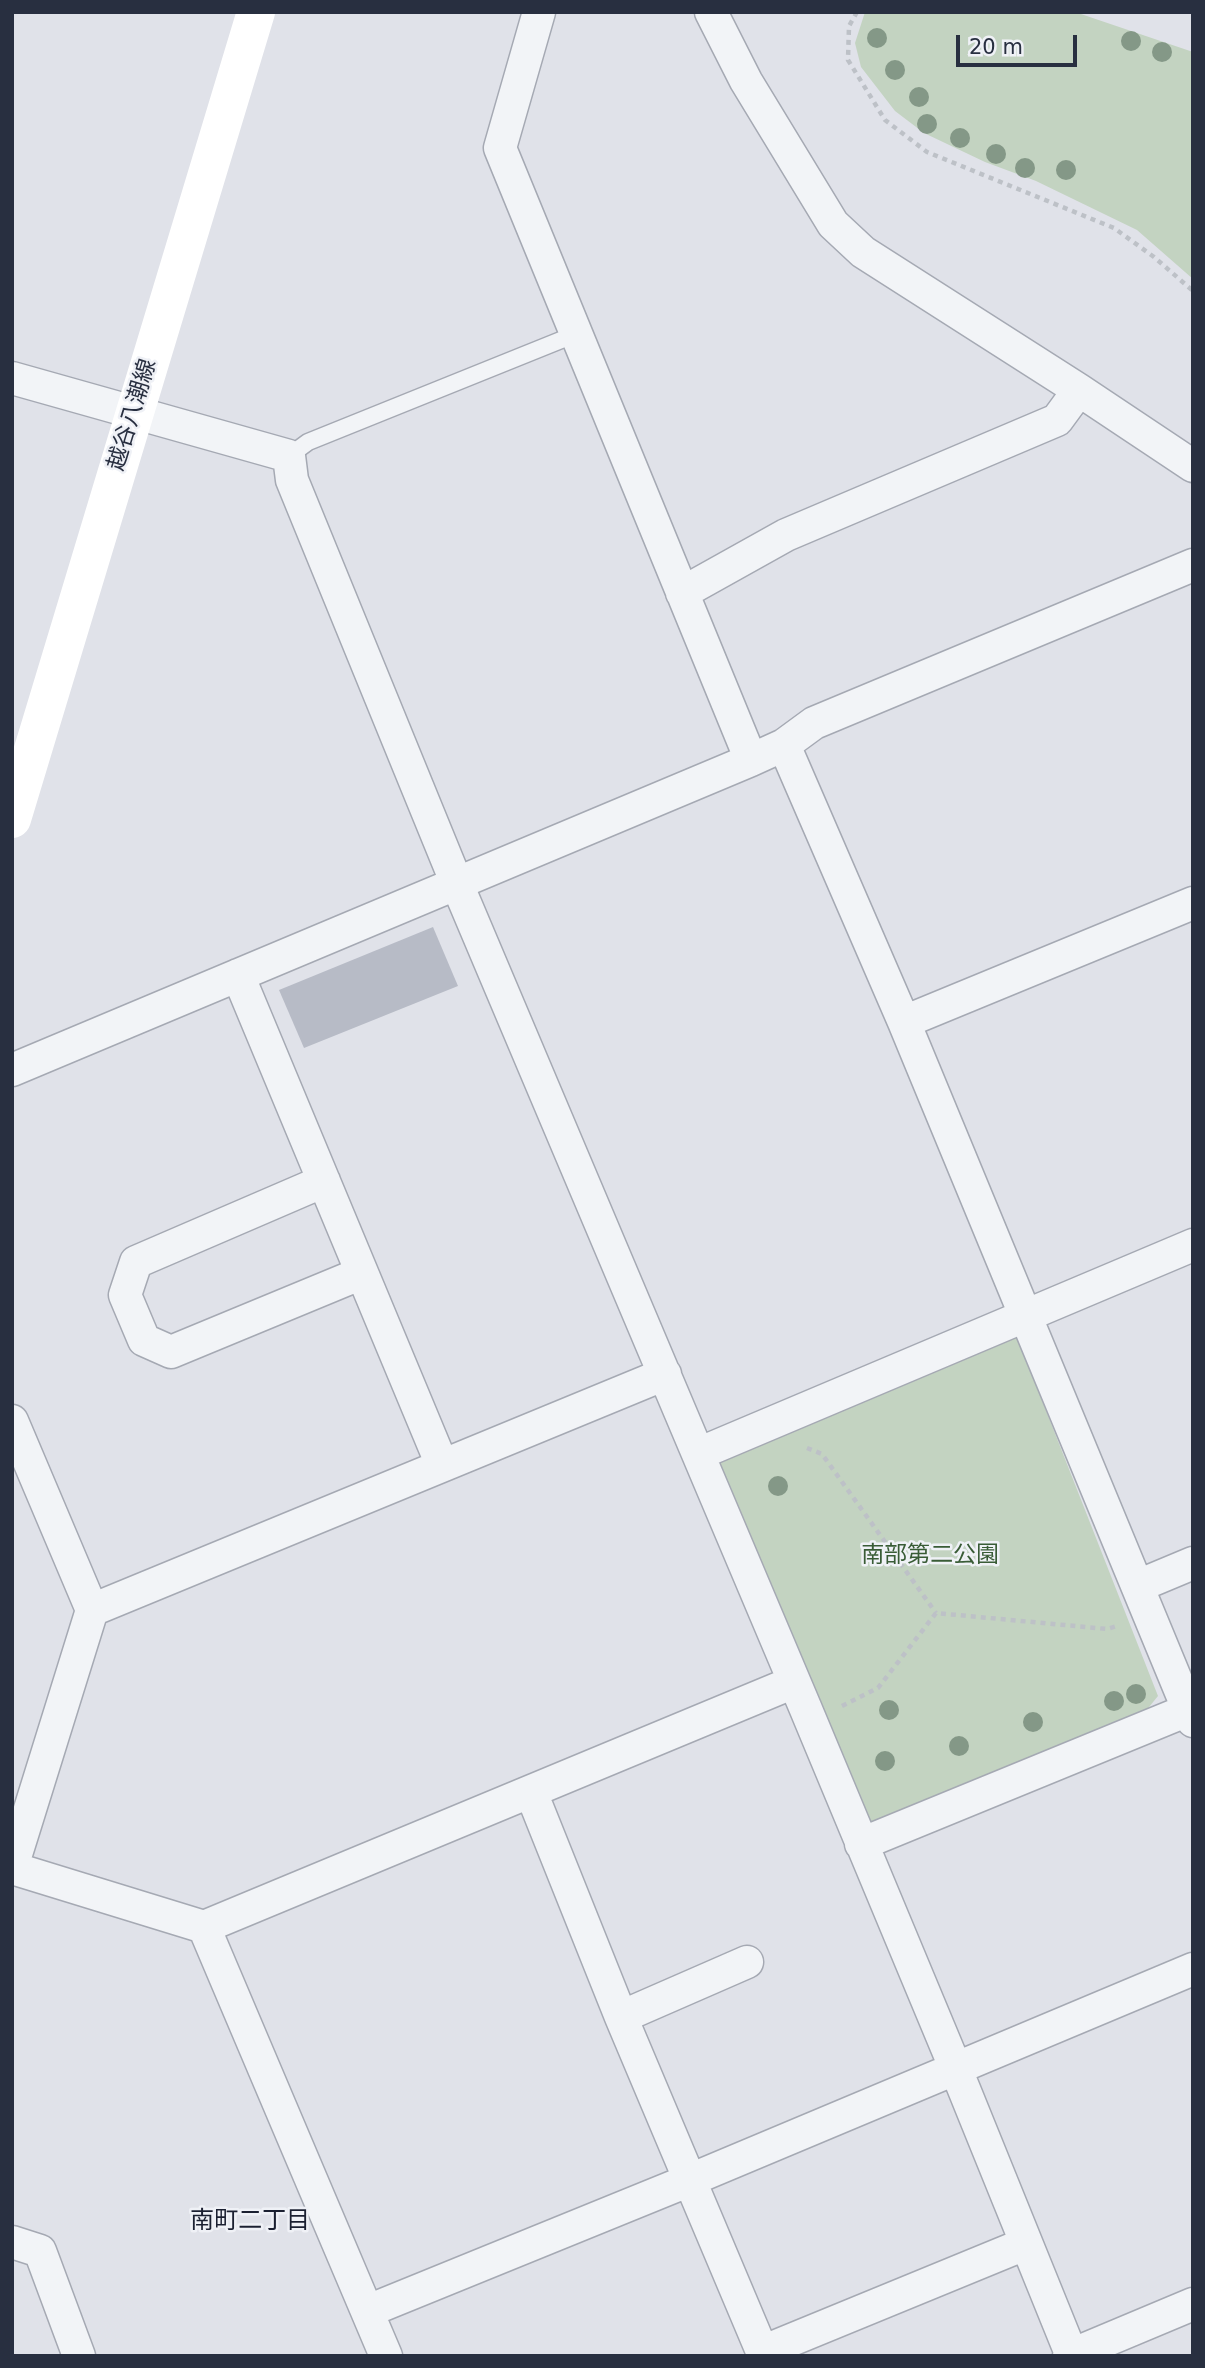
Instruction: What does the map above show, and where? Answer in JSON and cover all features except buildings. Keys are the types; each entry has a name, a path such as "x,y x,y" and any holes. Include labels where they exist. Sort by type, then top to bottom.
{"main road":[{"name":"越谷八潮線","path":"12,819 256,12"}],"street":[{"path":"539,12 500,148 751,760"},
{"path":"711,12 746,81 833,224 863,252 1193,466"},
{"path":"12,378 289,456 292,480 457,884 955,2067 1071,2355 1193,2304"},
{"path":"682,593 786,535 1057,420 1079,390"},
{"path":"12,1070 751,760 784,745 814,723 1193,565"},
{"path":"784,745 904,1022 1191,1715 860,1844"},
{"path":"904,1022 1193,903"},
{"path":"238,975 442,1465"},
{"path":"324,1181 136,1262 125,1295 144,1340 171,1352 362,1273"},
{"path":"698,1454 1193,1245"},
{"path":"92,1609 664,1374"},
{"path":"12,1421 92,1609 12,1868 204,1927 794,1682"},
{"path":"1138,1586 1193,1563"},
{"path":"531,1792 621,2017 763,2354 1025,2244"},
{"path":"204,1927 386,2356"},
{"path":"621,2017 747,1962"},
{"path":"368,2311 690,2180 1193,1969"},
{"path":"12,2242 40,2251 79,2356"}],"lane":[{"path":"289,456 308,442 576,334"}],"path":[{"path":"858,12 849,26 848,60 885,120 927,152 1114,228 1154,257 1193,291"},
{"path":"784,1417 795,1443 822,1454 936,1613 1107,1629 1125,1622"},
{"path":"863,1696 878,1688 936,1613"}],"green space":[{"path":"865,12 1075,12 1193,52 1193,279 1137,230 1036,181 985,162 924,133 895,111 861,67 855,43"},
{"name":"南部第二公園","path":"1016,1334 1158,1696 1145,1712 866,1824 718,1462"}],"district":[{"name":"南町二丁目","path":"250,2222"}]}
